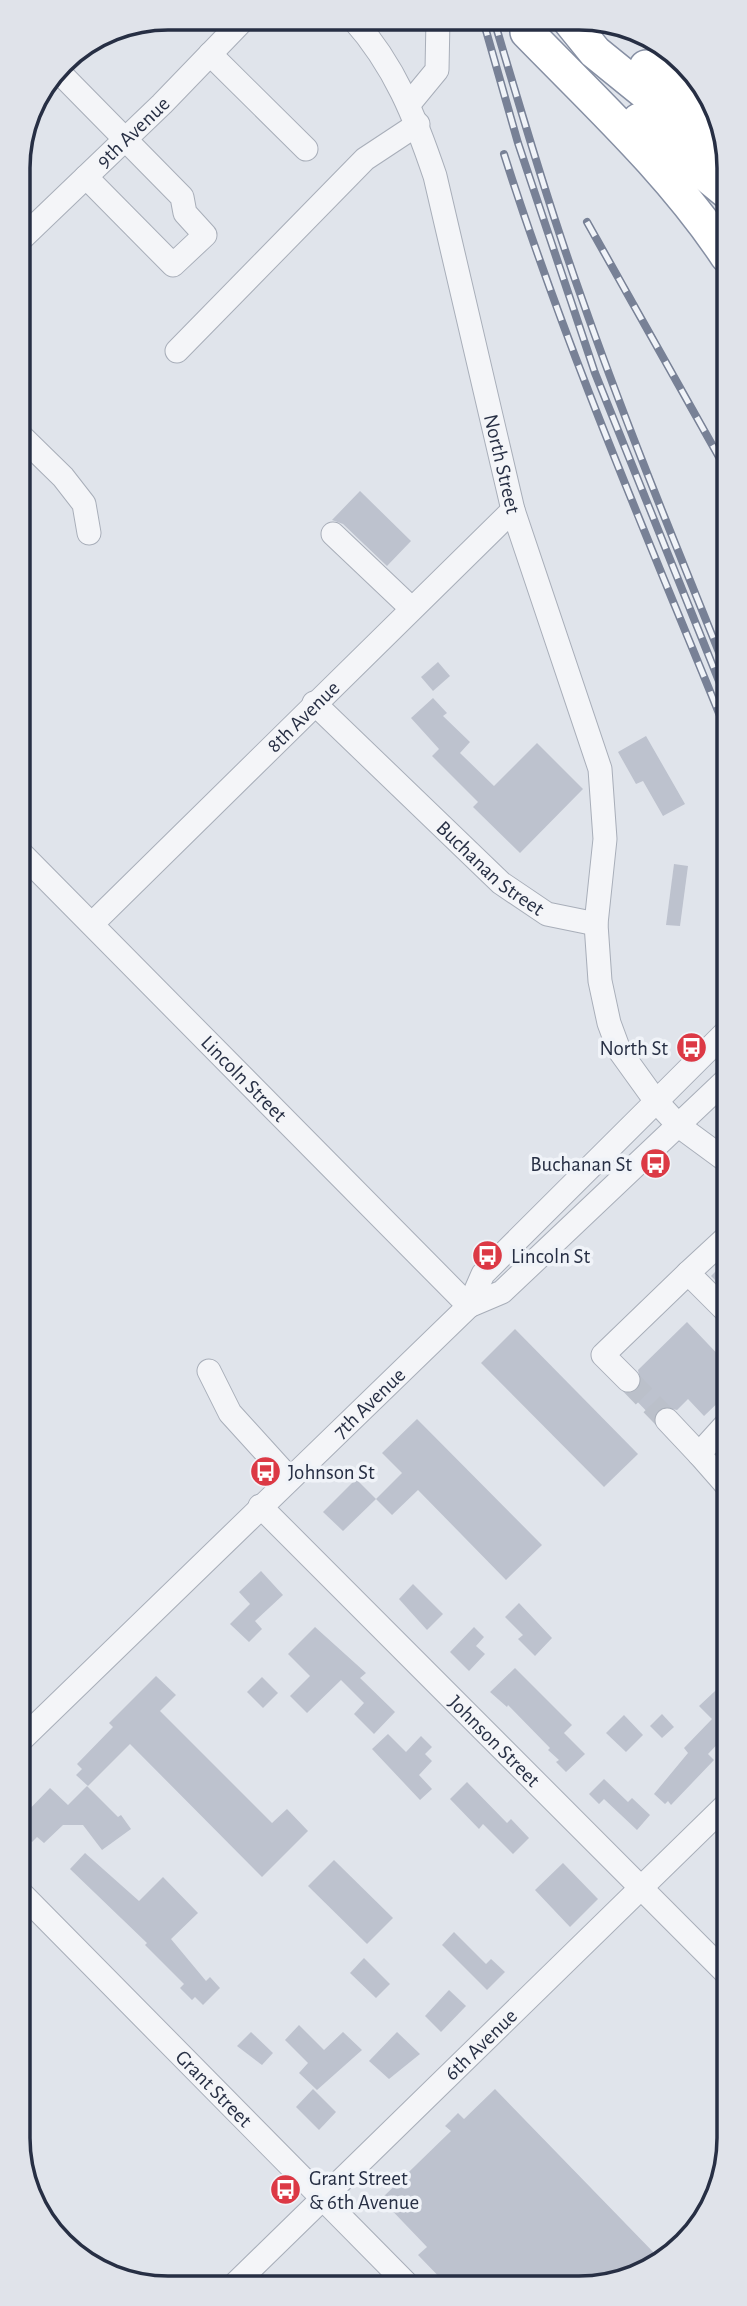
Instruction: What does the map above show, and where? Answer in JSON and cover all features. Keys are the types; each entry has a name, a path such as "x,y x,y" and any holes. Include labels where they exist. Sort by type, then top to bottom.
{"highway":[{"path":"524,30 598,96 717,185"},
{"path":"578,30 596,52 716,150"},
{"path":"587,30 604,37 704,108"},
{"path":"598,96 697,211 717,241"}],"street":[{"name":"9th Avenue","path":"30,226 86,177 234,30"},
{"name":"North Street","path":"363,30 379,48 413,114 435,176 513,510 600,769 605,839 596,924"},
{"path":"177,351 365,159 413,114 438,70 438,30"},
{"path":"210,54 306,149"},
{"path":"64,77 182,197 185,212 205,234 173,265 86,177"},
{"path":"30,445 63,477 84,504 89,533"},
{"name":"8th Avenue","path":"92,924 513,510"},
{"path":"333,534 411,608"},
{"name":"Buchanan Street","path":"314,703 500,883 547,914 596,924"},
{"name":"Lincoln Street","path":"30,862 469,1306"},
{"path":"596,924 600,981 609,1023 619,1050 655,1100 679,1126 717,1154"},
{"path":"469,1306 483,1274 717,1041"},
{"name":"7th Avenue","path":"30,1731 469,1306 502,1292 717,1090"},
{"path":"628,1380 603,1355 717,1246"},
{"path":"688,1273 717,1298"},
{"path":"209,1371 230,1413 289,1478"},
{"path":"667,1420 699,1454 717,1468"},
{"path":"699,1454 717,1434"},
{"name":"Johnson Street","path":"260,1506 717,1964"},
{"name":"6th Avenue","path":"243,2276 717,1814"},
{"name":"Grant Street","path":"30,1902 399,2276"}],"building":[{"path":"360,491 411,541 387,566 343,524 332,520"},
{"path":"438,662 450,676 433,691 421,677"},
{"path":"433,698 447,713 443,716 470,742 460,753 494,786 537,743 583,789 520,853 473,807 478,802 432,756 439,749 411,718"},
{"path":"646,736 685,804 663,816 643,781 636,784 618,752"},
{"path":"674,864 688,866 680,926 666,925"},
{"path":"717,1270 717,1282 711,1276"},
{"path":"687,1322 717,1353 717,1404 704,1416 688,1399 677,1410 663,1407 653,1418 630,1394 641,1384 638,1370"},
{"path":"515,1329 638,1454 604,1487 481,1363"},
{"path":"417,1419 542,1545 506,1580 418,1490 392,1515 376,1499 402,1473 382,1453"},
{"path":"356,1479 376,1499 343,1531 323,1512"},
{"path":"261,1571 283,1595 255,1621 262,1629 249,1642 230,1624 250,1604 239,1592"},
{"path":"413,1584 443,1614 427,1630 399,1599"},
{"path":"519,1603 552,1638 535,1656 518,1639 523,1635 505,1617"},
{"path":"315,1627 366,1673 360,1678 395,1712 374,1734 354,1714 364,1703 341,1680 307,1713 290,1696 310,1676 288,1654"},
{"path":"474,1627 484,1637 476,1646 485,1654 469,1671 450,1652"},
{"path":"515,1668 572,1725 564,1733 585,1754 566,1772 556,1762 559,1760 548,1750 550,1748 508,1705 507,1707 490,1692"},
{"path":"156,1676 176,1695 160,1711 272,1823 287,1809 308,1831 262,1877 130,1744 88,1786 76,1775 82,1769 77,1764 113,1727 109,1723"},
{"path":"262,1677 278,1693 263,1708 247,1692"},
{"path":"717,1689 717,1745 708,1754 714,1760 671,1805 668,1801 665,1804 654,1794 688,1753 684,1748 712,1719 699,1706"},
{"path":"662,1714 674,1727 662,1738 650,1726"},
{"path":"624,1715 643,1735 626,1752 606,1733"},
{"path":"388,1734 406,1752 421,1736 432,1747 425,1754 432,1761 419,1775 432,1789 420,1800 372,1749"},
{"path":"604,1779 628,1802 632,1798 650,1815 637,1830 604,1799 599,1804 589,1794"},
{"path":"467,1782 507,1823 511,1819 529,1838 513,1854 483,1824 479,1829 450,1799"},
{"path":"87,1786 118,1817 121,1815 131,1829 102,1850 83,1825 63,1825 44,1843 37,1837 32,1842 30,1840 30,1809 50,1788 68,1805"},
{"path":"85,1853 139,1901 163,1877 198,1913 171,1939 206,1981 210,1977 220,1988 203,2005 195,1997 192,2000 180,1988 184,1984 145,1945 147,1943 70,1869"},
{"path":"334,1860 393,1918 367,1944 308,1886"},
{"path":"563,1863 598,1899 570,1927 535,1890"},
{"path":"454,1932 486,1964 491,1959 505,1972 487,1990 442,1945"},
{"path":"364,1958 390,1984 376,1998 350,1973"},
{"path":"449,1990 466,2006 441,2032 425,2016"},
{"path":"299,2025 324,2050 343,2032 362,2050 317,2090 299,2073 308,2063 285,2040"},
{"path":"251,2032 273,2053 262,2065 237,2046"},
{"path":"397,2032 420,2054 389,2079 369,2061"},
{"path":"313,2089 336,2112 319,2130 296,2107"},
{"path":"495,2089 655,2254 624,2269 598,2275 438,2276 418,2255 427,2247 381,2199 451,2131 445,2126 458,2113 464,2119"}],"tunnel":[{"path":"628,1380 667,1420"}],"railway":[{"path":"486,30 518,143 595,373 717,676"},
{"path":"497,30 547,195 599,346 717,647"},
{"path":"504,154 528,228 582,374 717,709"},
{"path":"587,222 717,453"}],"place":[{"name":"North St","path":"691,1048"},
{"name":"Buchanan St","path":"655,1164"},
{"name":"Lincoln St","path":"488,1256"},
{"name":"Johnson St","path":"265,1472"},
{"name":"Grant Street & 6th Avenue","path":"286,2190"}]}
